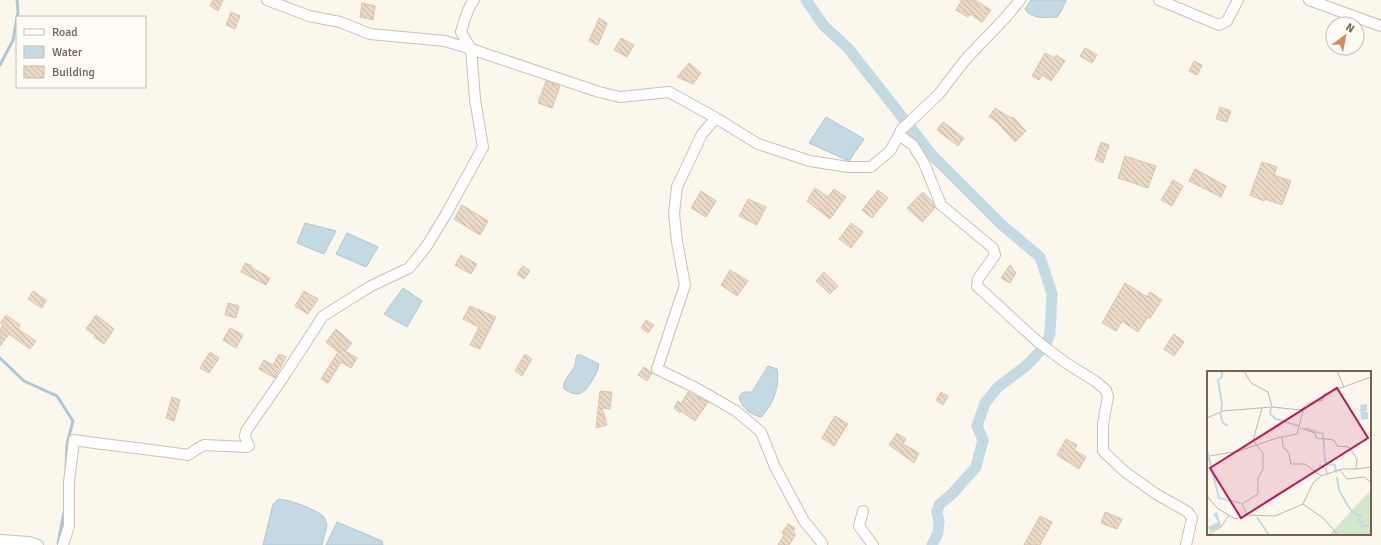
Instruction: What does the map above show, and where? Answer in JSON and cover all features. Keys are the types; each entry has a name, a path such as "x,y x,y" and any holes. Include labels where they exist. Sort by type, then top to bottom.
{"street":[{"path":"267,0 309,16 340,22 370,34 446,42 606,94 620,97 669,92 716,118 758,144 810,162 848,168 870,167 890,151 900,135 901,130 940,94 966,60 1020,0"},
{"path":"63,545 69,526 70,482 74,440 188,455 204,446 249,446 245,437 246,431 323,316 371,286 409,268 422,252 445,216 483,147 471,49 461,32 474,0"},
{"path":"1159,0 1220,26 1226,21 1238,0"},
{"path":"1309,0 1381,26"},
{"path":"716,118 702,134 677,188 674,213 677,242 686,285 657,369 696,388 736,411 761,432 775,467 804,521 822,545"},
{"path":"900,135 913,145 924,163 941,205 992,248 995,255 978,279 977,286 1038,342 1106,390 1108,397 1103,424 1103,451 1124,471 1156,494 1188,512 1192,518 1186,545"},
{"path":"863,511 860,526 873,545"},
{"path":"0,540 29,542 38,545"}],"water":[{"path":"1031,0 1066,0 1057,17 1048,18 1031,15 1027,12 1025,9"},
{"path":"826,117 864,139 849,161 809,143"},
{"path":"305,223 336,231 324,254 297,243"},
{"path":"347,233 378,247 366,267 336,254"},
{"path":"403,288 422,301 407,327 384,314"},
{"path":"577,355 581,355 599,364 596,373 586,389 577,394 564,389 564,382 575,365"},
{"path":"768,366 777,369 778,375 775,395 769,407 761,417 744,408 739,397 743,392 752,392"},
{"path":"279,499 302,505 320,513 323,516 327,525 322,545 263,545 273,504"},
{"path":"337,522 382,541 383,545 326,545"}],"building":[{"path":"213,0 223,0 218,11 210,6"},
{"path":"962,0 975,0 991,10 982,22 970,14 968,17 956,10"},
{"path":"362,3 375,6 373,20 360,17"},
{"path":"231,12 240,16 235,29 226,25"},
{"path":"599,18 607,23 598,45 589,41"},
{"path":"621,38 634,45 627,57 614,50"},
{"path":"1085,48 1097,55 1092,63 1080,56"},
{"path":"1045,53 1055,58 1056,55 1065,61 1051,81 1042,75 1039,80 1032,76"},
{"path":"1194,61 1202,65 1197,75 1189,71"},
{"path":"689,63 701,73 693,84 677,77"},
{"path":"546,81 560,86 552,108 538,103"},
{"path":"1220,107 1231,111 1227,122 1216,119"},
{"path":"995,108 1011,118 1013,117 1026,131 1015,142 996,121 989,117"},
{"path":"943,122 964,138 958,146 937,130"},
{"path":"1101,142 1109,145 1103,163 1095,160"},
{"path":"1125,156 1156,166 1148,188 1118,178"},
{"path":"1262,162 1277,167 1274,175 1291,181 1282,205 1265,199 1264,201 1250,195"},
{"path":"1195,169 1226,186 1221,197 1189,181"},
{"path":"1173,180 1183,186 1172,206 1161,200"},
{"path":"815,188 828,197 834,189 846,197 830,219 807,201"},
{"path":"878,190 888,198 872,218 862,210"},
{"path":"701,191 716,201 706,217 691,208"},
{"path":"923,192 932,201 935,208 922,222 907,208"},
{"path":"748,199 766,207 757,225 739,216"},
{"path":"462,205 488,221 480,235 454,219"},
{"path":"851,223 863,232 851,248 839,239"},
{"path":"461,255 477,264 471,274 455,265"},
{"path":"245,263 270,278 266,285 241,272"},
{"path":"1010,265 1016,273 1010,283 1001,278"},
{"path":"523,266 530,271 524,279 517,274"},
{"path":"730,270 748,281 737,296 721,285"},
{"path":"824,272 838,286 830,294 816,281"},
{"path":"1125,283 1147,297 1150,292 1162,300 1138,332 1122,321 1116,331 1102,323"},
{"path":"33,291 46,300 42,308 28,299"},
{"path":"304,291 318,299 308,314 295,306"},
{"path":"228,303 239,306 236,318 225,315"},
{"path":"470,306 496,317 480,349 470,345 479,327 463,319"},
{"path":"6,315 20,325 18,329 36,341 30,349 9,334 0,346 0,329 3,325 0,323"},
{"path":"96,315 114,329 104,344 86,329"},
{"path":"646,320 654,325 648,333 641,328"},
{"path":"230,328 243,335 236,348 223,340"},
{"path":"336,329 352,343 345,351 357,358 351,368 341,362 328,383 321,379 338,352 326,342"},
{"path":"1174,334 1184,342 1174,356 1164,349"},
{"path":"210,352 219,358 209,373 200,368"},
{"path":"279,354 286,357 275,378 259,369 264,360 273,365"},
{"path":"525,354 532,359 522,376 515,371"},
{"path":"644,367 652,373 647,381 638,375"},
{"path":"600,391 612,392 610,409 602,408 607,425 596,428"},
{"path":"688,392 708,402 695,421 674,408 678,401 681,404"},
{"path":"941,392 948,396 943,405 936,400"},
{"path":"172,397 180,400 174,421 166,418"},
{"path":"835,416 848,424 834,446 822,438"},
{"path":"897,433 906,439 903,444 919,453 914,463 889,445"},
{"path":"1066,439 1077,445 1074,450 1086,457 1079,469 1057,455"},
{"path":"1105,512 1122,519 1117,529 1101,523"},
{"path":"1040,516 1052,522 1040,545 1024,545"},
{"path":"788,524 795,528 793,532 796,534 789,545 778,545 784,535 782,533"}],"waterway":[{"path":"17,0 17,16"},
{"path":"806,0 824,26 848,48 932,155 1002,225 1040,257 1052,294 1050,334 1045,346 1027,365 998,387 985,403 977,426 983,440 976,467 953,493 939,505 937,512 939,521 938,533 932,545"},
{"path":"0,65 13,40 16,23"},
{"path":"0,358 24,381 57,396 73,421 67,444 66,466"},
{"path":"58,543 64,512"}]}
